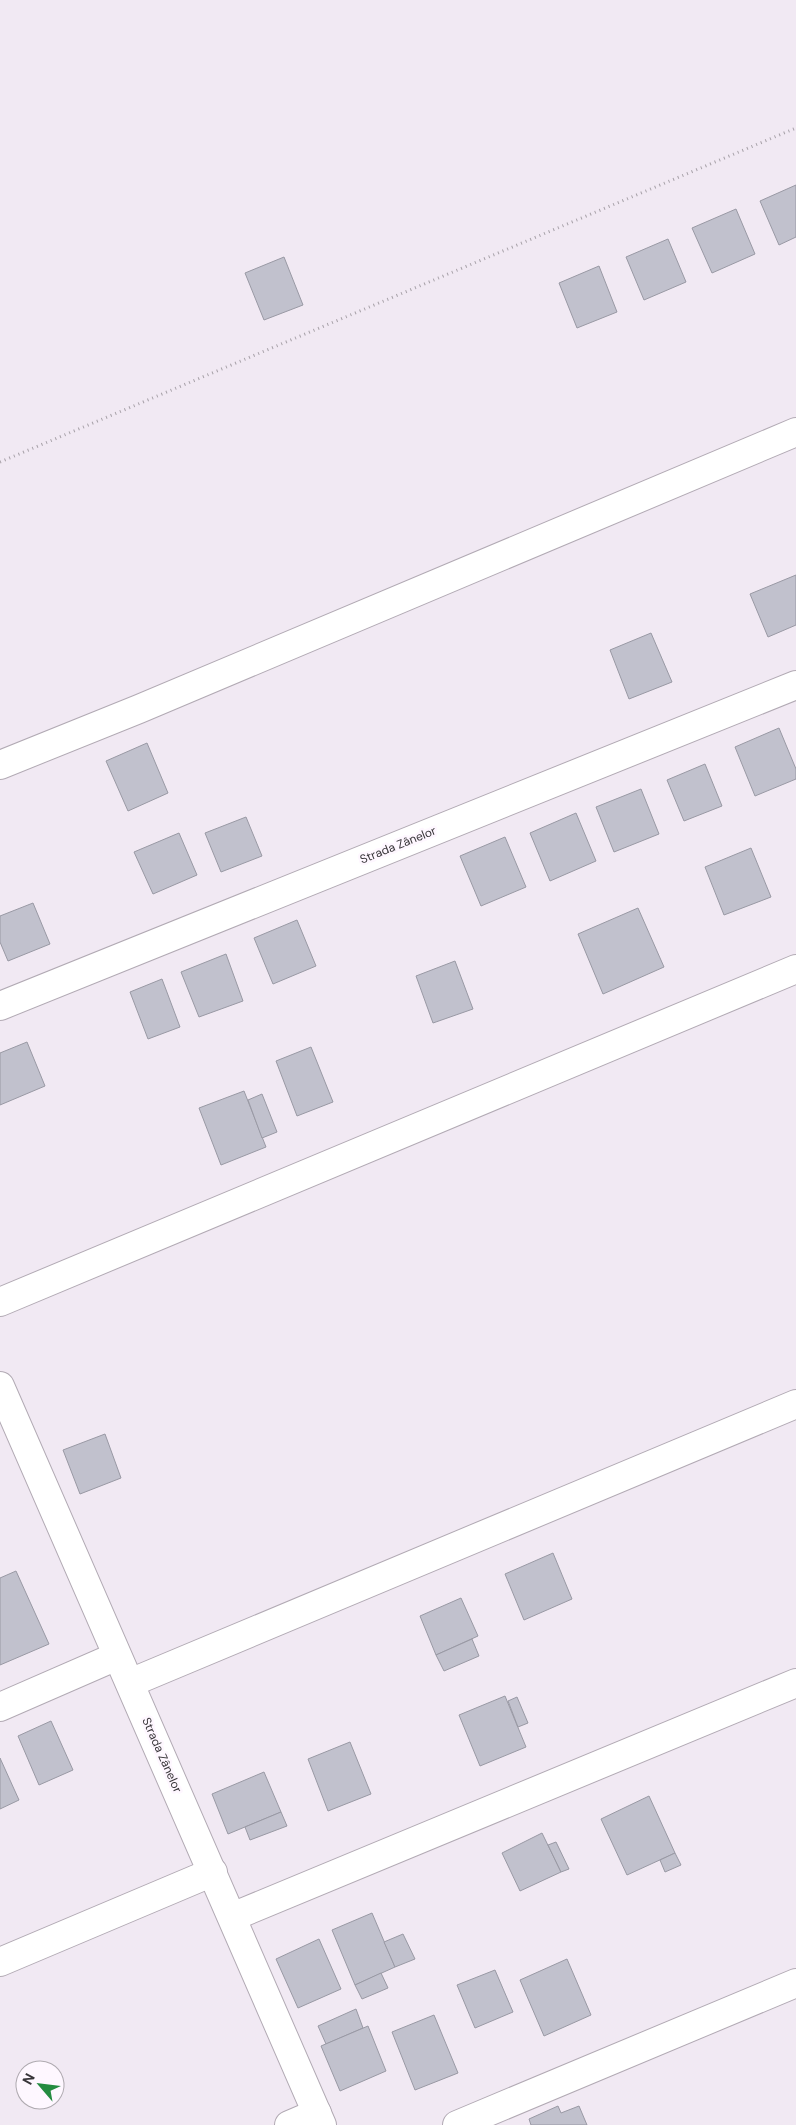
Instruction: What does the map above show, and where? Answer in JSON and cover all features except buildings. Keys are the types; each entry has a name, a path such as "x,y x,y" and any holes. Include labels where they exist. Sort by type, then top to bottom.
{"street":[{"path":"0,765 148,706 796,432"},
{"name":"Strada Zânelor","path":"0,1006 796,685"},
{"path":"0,1302 796,969"},
{"name":"Strada Zânelor","path":"0,1386 319,2119"},
{"path":"130,1683 796,1404"},
{"path":"0,1707 117,1656"},
{"path":"232,1916 796,1683"},
{"path":"0,1962 213,1872"},
{"path":"457,2125 796,1983"},
{"path":"289,2125 319,2119"}],"path":[{"path":"0,462 796,128"}]}
